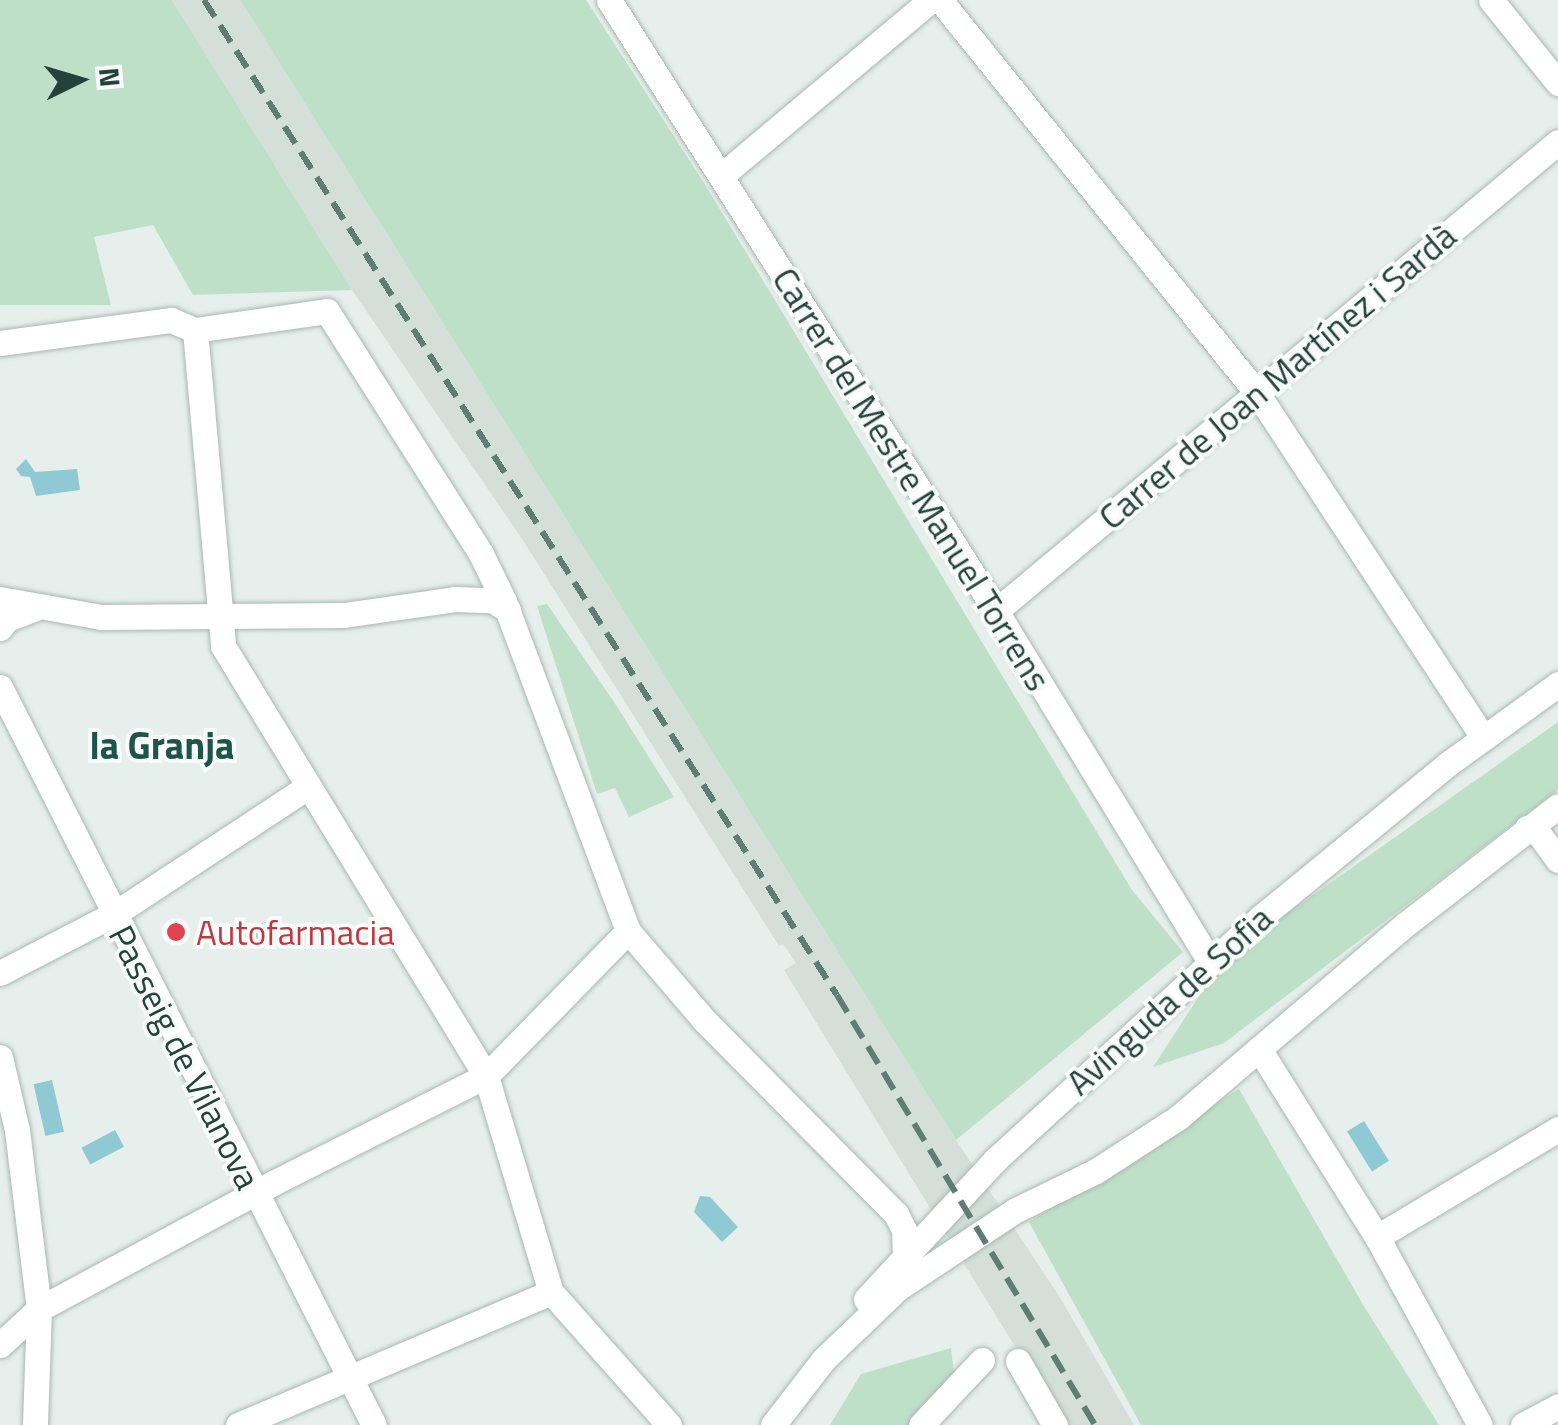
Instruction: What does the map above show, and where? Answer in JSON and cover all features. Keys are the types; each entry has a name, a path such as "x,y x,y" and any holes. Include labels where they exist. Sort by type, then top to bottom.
{"street":[{"name":"Carrer del Mestre Manuel Torrens","path":"609,0 996,611 1210,962"},
{"path":"721,176 931,0"},
{"path":"940,0 1257,393 1484,736"},
{"path":"1491,0 1558,83"},
{"name":"Carrer de Joan Martínez i Sardà","path":"996,611 1558,142"},
{"path":"0,343 171,320 196,330 328,311 480,554 508,610 628,931 704,1020 896,1214 904,1230 906,1254"},
{"path":"196,330 223,646 306,788 486,1076 551,1292 669,1425"},
{"path":"455,599 474,578 480,554"},
{"path":"0,599 101,617 220,620 344,615 455,599 492,600 508,610"},
{"path":"0,628 7,620 35,608"},
{"name":"Avinguda de Sofia","path":"772,1425 862,1304 906,1254 1082,1076 1210,962 1484,736 1558,684"},
{"name":"Passeig de Vilanova","path":"0,688 374,1425"},
{"path":"0,973 114,914 306,788"},
{"name":"Avinguda de Sofia","path":"823,1360 878,1304 909,1280 1016,1210 1096,1171 1179,1117 1558,806"},
{"path":"1528,828 1538,834 1558,860"},
{"path":"0,1346 39,1309 486,1076 628,931"},
{"path":"1260,1049 1377,1236 1480,1425"},
{"path":"0,1057 17,1130 39,1309 35,1425"},
{"path":"1377,1236 1558,1129"},
{"path":"238,1425 551,1292"},
{"path":"921,1425 982,1360"},
{"path":"1018,1361 1055,1425"},
{"path":"1523,1425 1558,1406"}],"shaded area":[{"path":"172,0 240,0 956,1140 1061,1299 1134,1425 1063,1425 784,970 796,963 783,944 779,946 524,542 352,290"}],"green space":[{"path":"0,0 172,0 352,290 193,295 153,225 94,237 111,305 0,305"},
{"path":"240,0 586,0 704,183 1132,890 1183,952 956,1140"},
{"path":"547,604 674,797 629,817 615,788 597,794 537,606"},
{"path":"1558,722 1558,790 1224,1043 1153,1067 1224,958"},
{"path":"1239,1089 1365,1308 1439,1425 1141,1425 1029,1222"},
{"path":"951,1348 954,1374 912,1425 830,1425 861,1374"}],"water":[{"path":"26,459 35,472 77,469 80,490 36,496 30,477 21,476 16,469"},
{"path":"267,922 274,925 274,932 253,947 243,946 238,929"},
{"path":"52,1080 64,1132 45,1136 33,1084"},
{"path":"1364,1121 1389,1161 1372,1171 1347,1132"},
{"path":"115,1130 124,1147 90,1165 81,1148"},
{"path":"700,1196 710,1197 738,1227 722,1242 694,1212"}],"railway":[{"path":"204,0 837,995 1095,1425"}],"place":[{"name":"Autofarmacia","path":"176,932"}],"district":[{"name":"la Granja","path":"162,746"}]}
